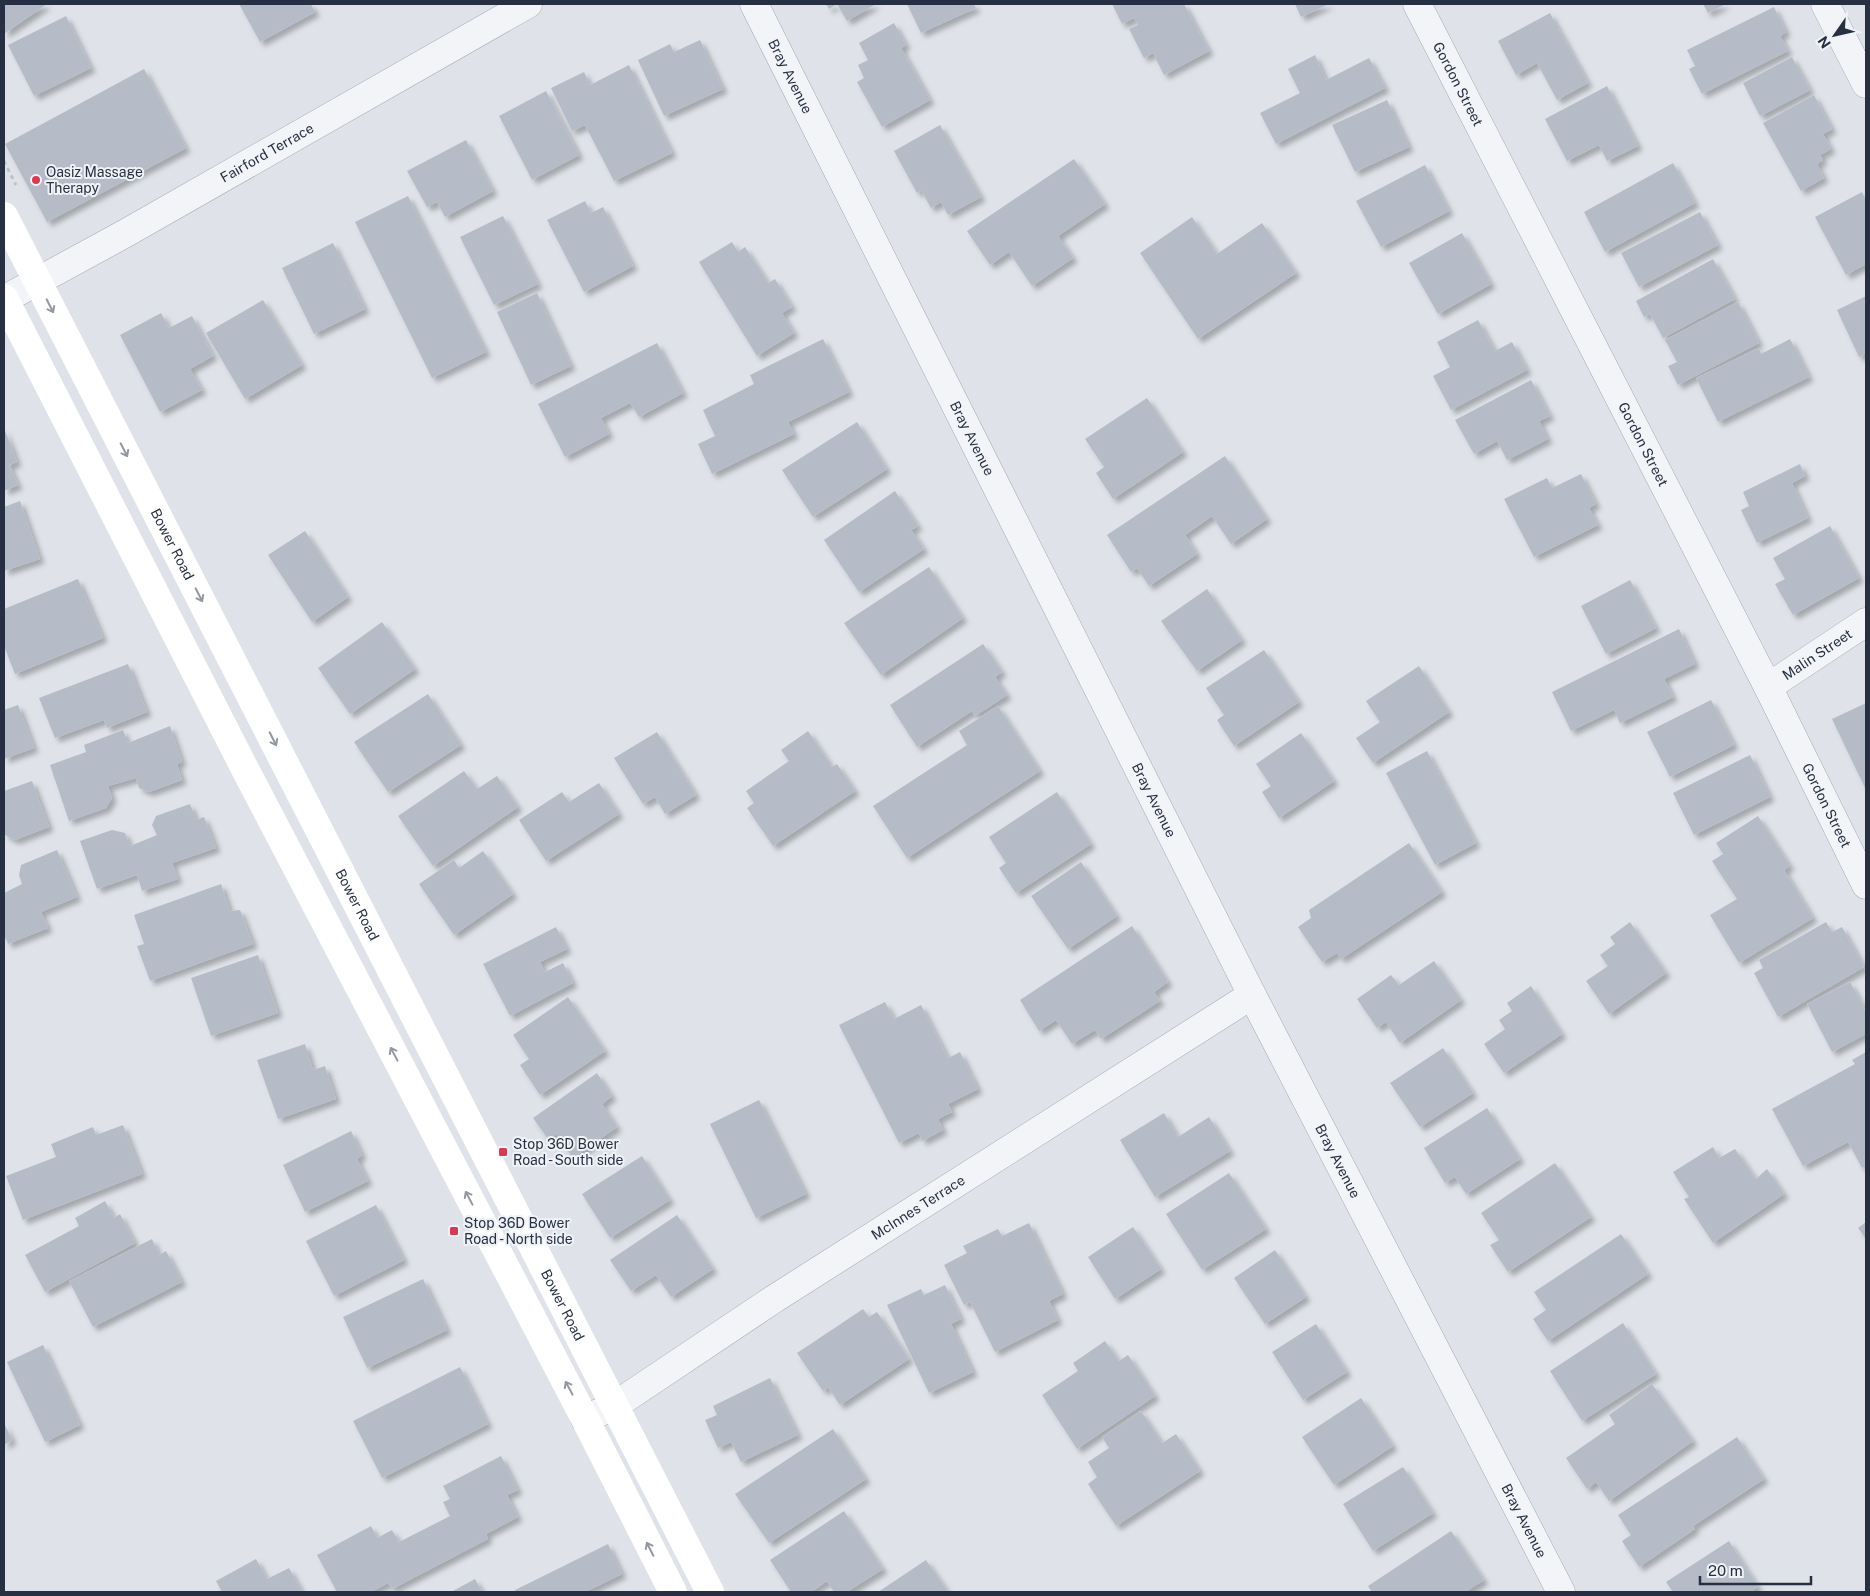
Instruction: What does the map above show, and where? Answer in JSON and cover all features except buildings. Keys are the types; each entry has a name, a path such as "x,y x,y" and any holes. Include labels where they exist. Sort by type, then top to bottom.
{"main road":[{"name":"Bower Road","path":"4,216 710,1592"},
{"path":"4,298 251,779 585,1419 672,1592"}],"street":[{"name":"Fairford Terrace","path":"4,298 38,282 126,233 528,4"},
{"name":"Bray Avenue","path":"754,4 1252,995 1561,1592"},
{"name":"Gordon Street","path":"1417,4 1768,687 1866,885"},
{"path":"1825,4 1866,84"},
{"name":"Malin Street","path":"1768,687 1866,622"},
{"name":"McInnes Terrace","path":"585,1419 614,1406 774,1299 1252,995"}],"place":[{"name":"Oasiz Massage Therapy","path":"36,180"},
{"name":"Stop 36D Bower Road - South side","path":"503,1152"},
{"name":"Stop 36D Bower Road - North side","path":"454,1231"}]}
